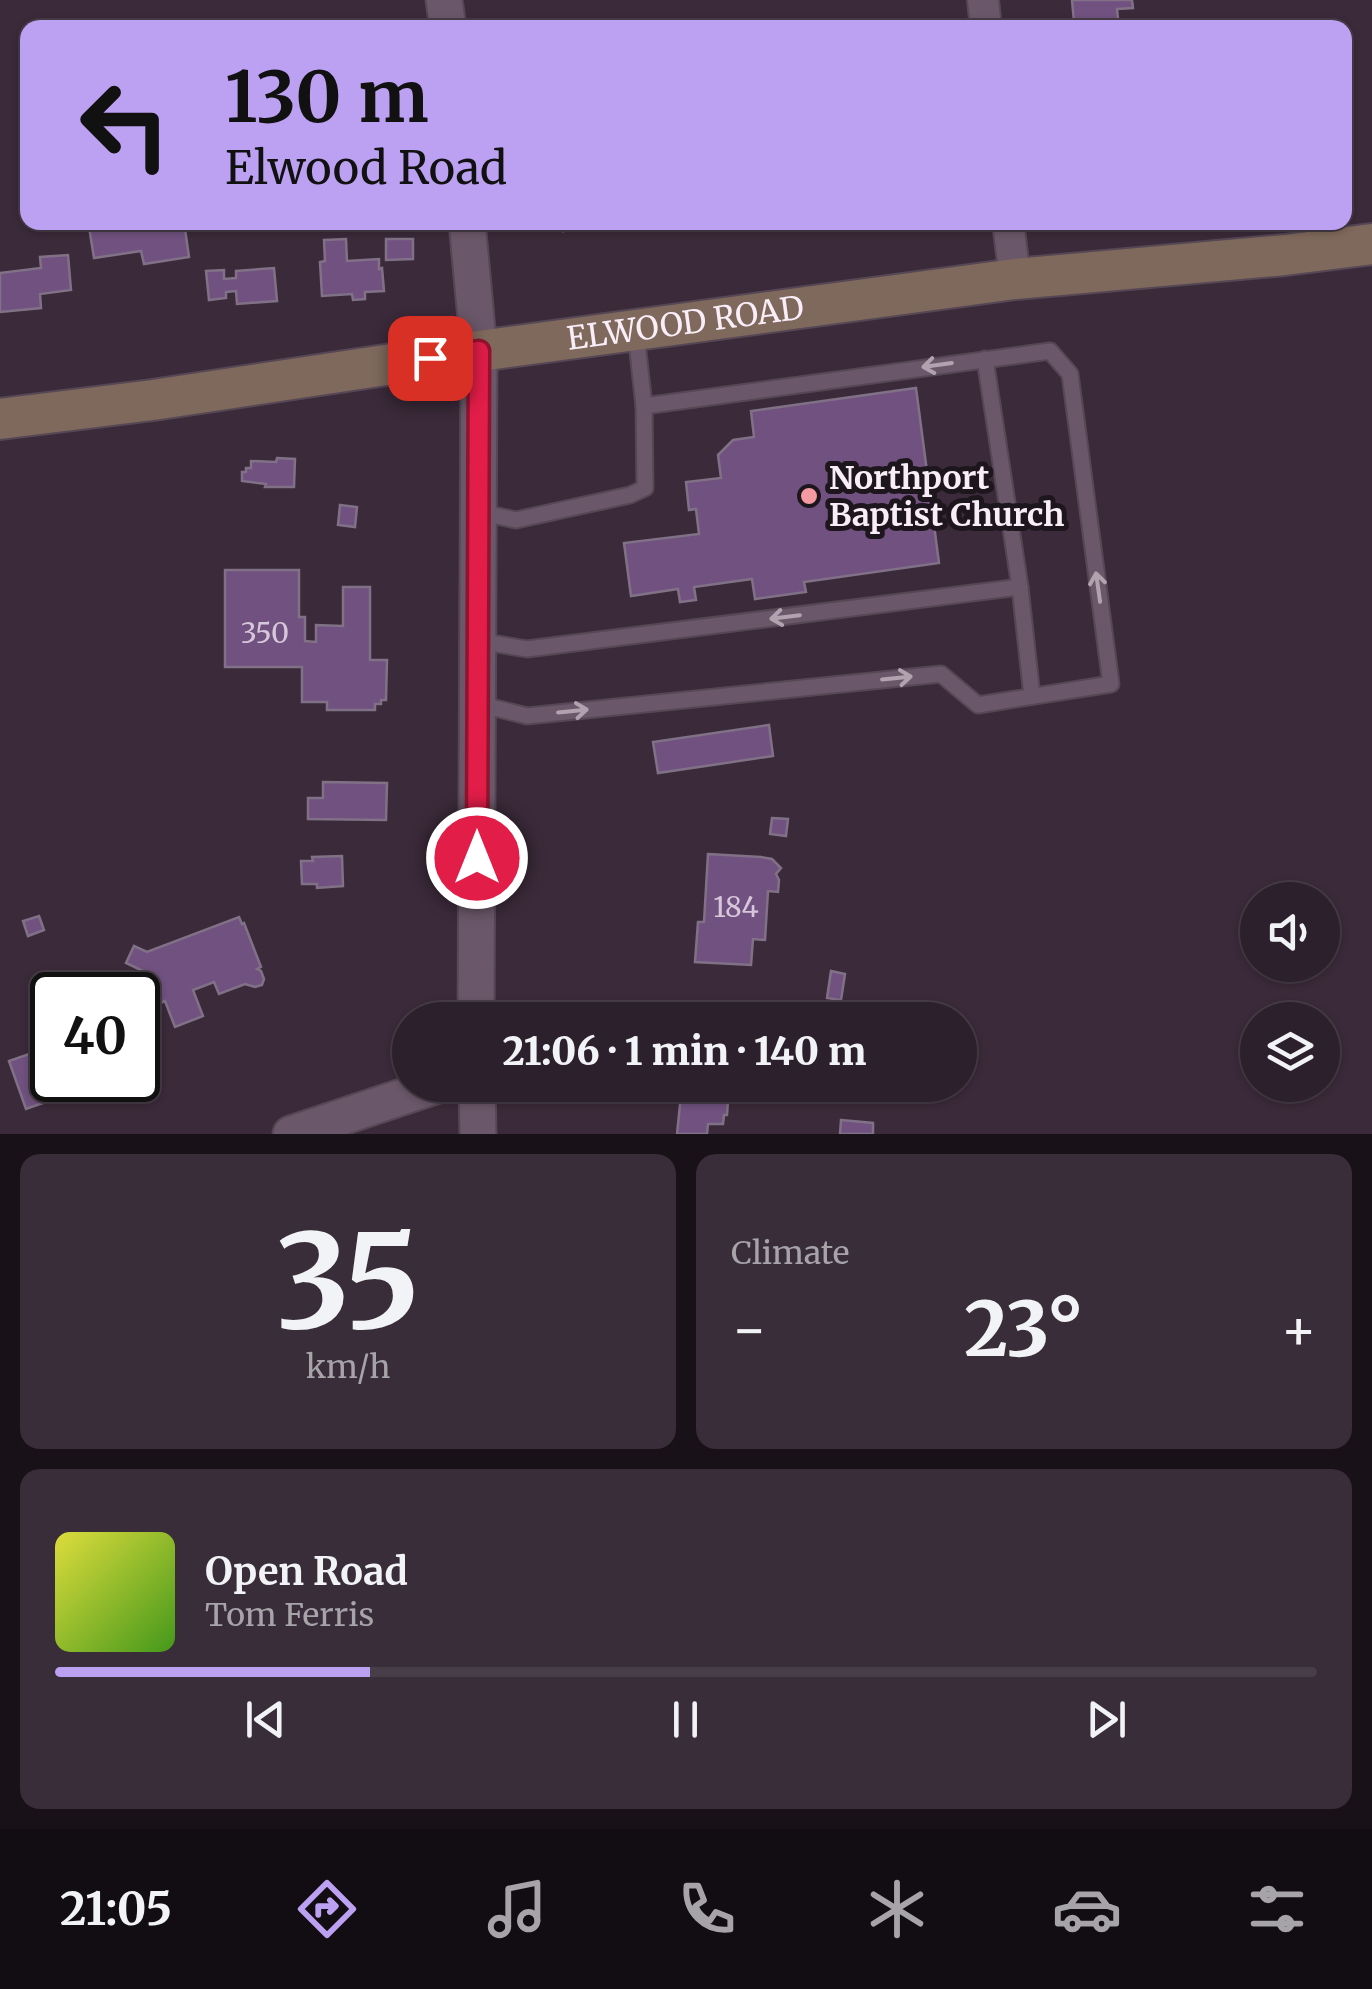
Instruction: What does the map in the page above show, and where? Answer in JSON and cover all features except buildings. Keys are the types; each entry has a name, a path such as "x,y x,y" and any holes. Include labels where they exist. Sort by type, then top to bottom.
{"main road":[{"name":"ELWOOD ROAD","path":"0,419 1015,279 1372,244"}],"street":[{"path":"468,230 479,351 476,1002"},
{"path":"1009,230 1015,279"},
{"path":"291,1134 392,1100"},
{"path":"477,1102 478,1134"}],"lane":[{"path":"479,512 516,520 630,495 645,488 644,406 636,330"},
{"path":"478,704 527,716 941,674 978,705 1111,684 1070,374 1050,351 644,406"},
{"path":"985,358 1020,587 1032,696"},
{"path":"478,641 527,650 1020,587"}],"place":[{"name":"Northport Baptist Church","path":"809,496"}],"route":[{"path":"430,358 479,351 477,858"}]}
